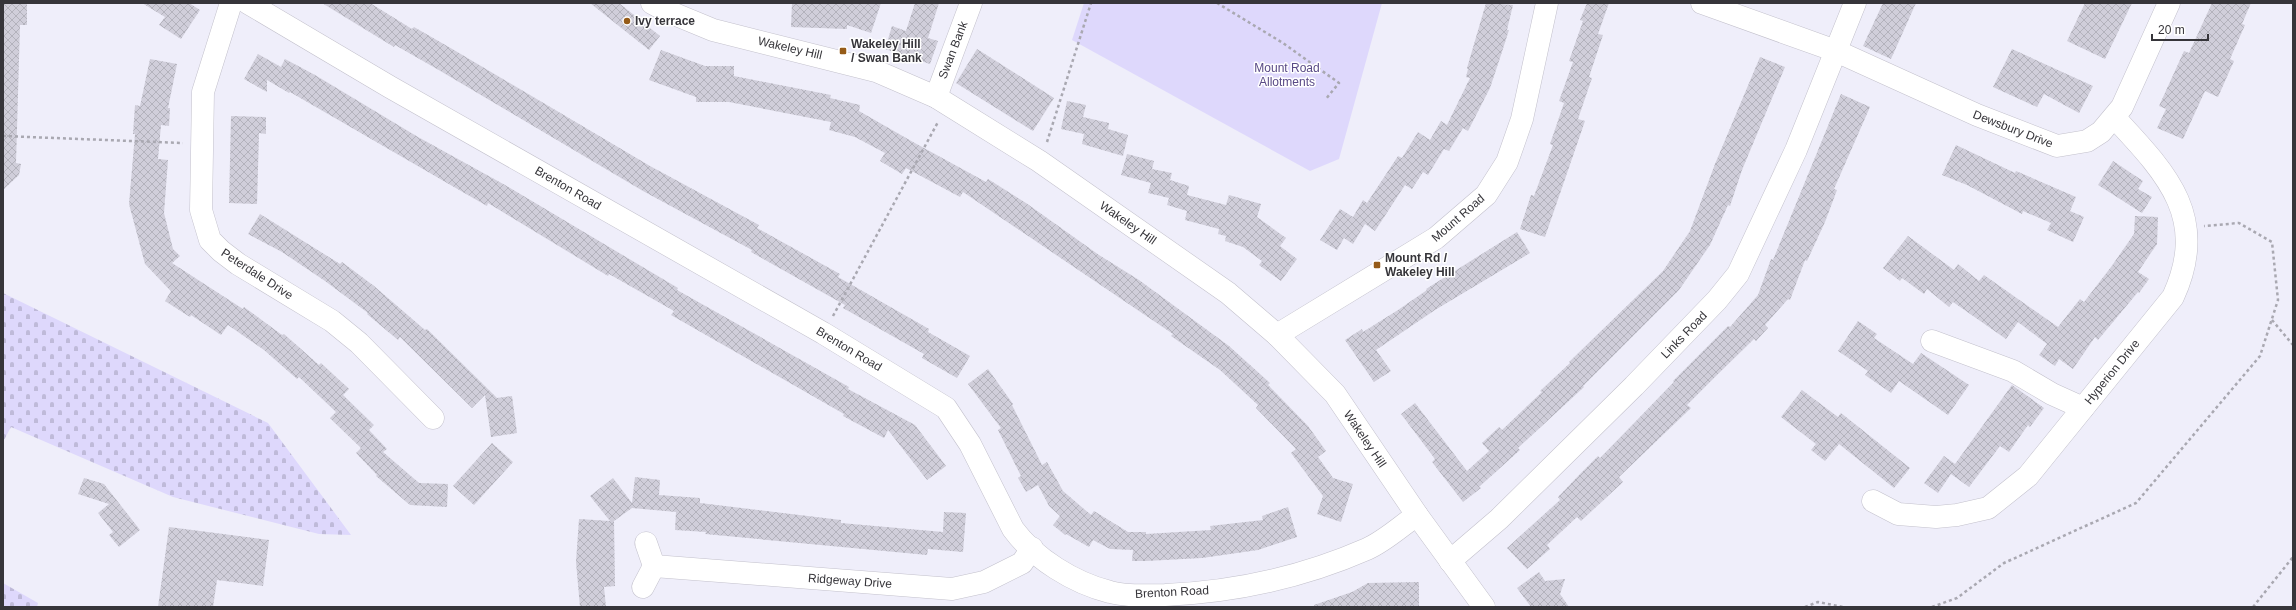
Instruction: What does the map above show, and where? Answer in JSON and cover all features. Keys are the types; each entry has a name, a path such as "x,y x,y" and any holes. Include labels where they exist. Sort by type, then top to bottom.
{"street":[{"name":"Peterdale Drive","path":"231,3 203,92 201,210 210,240 238,264 332,321 359,343 433,418"},
{"name":"Brenton Road","path":"248,3 397,90 823,333 946,408 970,444 1013,529 1050,565 1082,582 1111,592 1138,596 1182,594 1248,586 1309,571 1369,548 1417,515"},
{"name":"Wakeley Hill","path":"652,3 667,11 713,30 876,71 942,100 1039,161 1228,293 1277,335 1335,394 1417,515 1484,607"},
{"name":"Swan Bank","path":"942,100 971,3"},
{"name":"Mount Road","path":"1277,335 1436,238 1486,195 1506,162 1522,120 1547,3"},
{"path":"1702,3 1836,50"},
{"name":"Links Road","path":"1450,561 1499,519 1634,386 1717,300 1738,274 1796,150 1855,3"},
{"name":"Dewsbury Drive","path":"1836,50 1977,115 2057,146 2087,141 2101,132 2122,107 2169,3"},
{"name":"Hyperion Drive","path":"1873,501 1898,514 1936,517 1957,515 1988,508 2028,476 2173,297 2182,276 2187,251 2186,228 2179,199 2168,179 2152,158 2114,117"},
{"path":"1932,341 2013,371 2052,394 2082,408"},
{"path":"643,587 654,566 646,543"},
{"name":"Ridgeway Drive","path":"654,566 952,588 984,582 1022,563 1032,548"}],"path":[{"path":"1039,161 1048,141 1091,3"},
{"path":"1217,3 1283,43 1339,83 1325,100"},
{"path":"823,333 942,100"},
{"path":"3,136 201,143"},
{"path":"1932,607 1957,598 2004,563 2136,503 2260,356 2278,300 2272,242 2239,223 2186,228"},
{"path":"2272,320 2293,345"},
{"path":"2253,607 2293,556"},
{"path":"1805,607 1818,602 1843,607"}],"green space":[{"name":"Mount Road Allotments","path":"1084,3 1382,3 1339,159 1310,171 1072,40"},
{"path":"3,293 268,423 351,535 319,534 173,497 11,427 3,442"},
{"path":"3,583 38,603 37,607 3,607"}],"building":[{"path":"3,3 27,3 27,25 20,25 16,163 21,164 19,175 3,190"},
{"path":"142,3 189,3 200,10 181,39 159,25 165,17"},
{"path":"322,3 370,3 412,29 414,27 454,50 650,166 759,225 757,228 840,274 838,277 929,329 928,332 970,356 957,378 922,358 924,354 843,308 845,305 751,252 752,250 643,191 437,69 395,45 394,47"},
{"name":"Ivy terrace","path":"590,3 619,3 660,36 649,50"},
{"path":"792,3 881,3 871,33 847,25 847,29 791,27"},
{"path":"915,3 939,3 928,38 938,41 930,64 885,49 892,26 906,31"},
{"path":"1486,3 1513,5 1507,30 1509,30 1490,88 1468,131 1463,128 1449,151 1444,149 1428,175 1423,172 1412,189 1405,185 1375,231 1365,224 1353,244 1344,238 1337,250 1320,240 1340,209 1353,217 1363,200 1367,203 1398,156 1402,158 1418,132 1430,140 1441,121 1447,125 1470,78 1466,77 1467,68"},
{"path":"1587,3 1609,3 1598,34 1603,35 1589,77 1592,78 1578,119 1585,121 1545,237 1520,229 1531,195 1534,196 1553,145 1550,144 1564,103 1559,101 1573,62 1569,61 1583,21 1580,20"},
{"path":"1883,3 1916,3 1891,59 1863,46"},
{"path":"2085,3 2132,3 2105,59 2067,41"},
{"path":"2212,3 2251,3 2242,24 2245,25 2230,59 2234,61 2218,97 2205,91 2183,139 2157,128 2166,109 2159,106 2184,51 2189,53"},
{"path":"977,49 1054,98 1033,131 956,83"},
{"path":"2012,49 2093,86 2079,113 2044,94 2037,107 1993,87"},
{"path":"661,50 705,66 734,66 734,76 831,95 830,98 860,105 859,111 986,182 988,179 1026,203 1099,255 1139,280 1229,346 1270,383 1268,385 1308,426 1326,451 1318,457 1333,478 1353,484 1341,522 1317,514 1323,496 1291,453 1296,449 1256,408 1258,405 1220,370 1171,336 1173,334 963,192 960,197 906,168 902,174 880,161 885,153 855,137 829,130 831,122 729,102 696,102 696,97 649,80"},
{"path":"258,54 281,67 285,59 315,75 418,137 505,185 678,288 677,290 849,387 848,389 915,425 946,466 927,480 888,430 884,438 843,416 844,414 671,315 674,311 609,274 608,276 488,203 487,206 290,92 289,93 267,80 267,92 244,79"},
{"path":"1760,57 1785,67 1742,170 1730,206 1728,205 1710,245 1679,290 1583,386 1584,387 1518,448 1520,450 1479,487 1481,488 1463,502 1432,462 1435,459 1401,414 1415,403 1467,471 1489,451 1482,443 1499,427 1502,430 1542,392 1540,391 1663,271 1690,231 1715,164"},
{"path":"150,59 177,64 168,108 170,108 169,126 161,125 158,159 168,160 164,213 173,249 180,256 172,263 243,309 244,307 282,335 284,334 319,365 321,363 349,389 343,395 374,425 369,430 387,449 383,452 419,483 448,484 447,507 410,505 376,476 377,475 356,453 361,448 330,418 336,412 299,377 297,379 264,350 228,325 221,335 191,315 190,317 165,301 171,291 145,264 129,204 135,134 133,134 135,105 140,106"},
{"path":"1841,94 1870,107 1834,189 1837,190 1825,222 1807,261 1805,260 1790,300 1788,299 1765,325 1768,328 1756,341 1754,339 1716,376 1687,405 1691,408 1619,477 1623,482 1581,521 1577,517 1547,545 1550,549 1527,569 1507,548 1560,500 1558,497 1580,474 1598,456 1600,458 1674,382 1673,381 1728,326 1730,327 1758,295 1771,259 1773,260"},
{"path":"1067,101 1086,105 1083,117 1109,123 1108,129 1128,135 1123,156 1082,144 1084,134 1061,129"},
{"path":"231,116 266,117 266,134 259,133 257,204 229,203"},
{"path":"1956,145 2015,173 2016,171 2076,197 2070,211 2084,217 2073,242 2047,230 2051,223 2023,211 2022,214 1967,185 1942,175"},
{"path":"1127,154 1154,161 1152,169 1172,173 1170,180 1189,186 1187,195 1226,205 1229,195 1261,204 1257,217 1286,238 1280,246 1297,259 1281,281 1259,265 1262,261 1243,247 1225,241 1226,236 1218,234 1219,229 1185,220 1187,211 1167,205 1169,198 1148,193 1151,183 1121,175"},
{"path":"2113,161 2143,181 2138,189 2152,197 2142,213 2098,185"},
{"path":"260,214 340,264 342,262 374,286 425,330 427,329 497,398 512,396 517,433 491,437 485,395 472,408 400,337 398,340 367,314 368,313 325,281 282,252 248,234"},
{"path":"2135,216 2158,217 2157,244 2138,272 2149,279 2139,293 2138,292 2098,340 2095,337 2073,369 2059,359 2055,366 2039,355 2047,344 2018,322 2006,339 1953,302 1949,307 1927,289 1924,294 1902,278 1900,281 1883,268 1908,236 1954,270 1958,264 1979,281 1984,275 2058,327 2080,299 2084,302 2134,234"},
{"path":"1517,232 1530,253 1435,310 1376,350 1391,371 1374,382 1345,340 1362,329 1363,332 1398,310 1427,290 1426,289"},
{"path":"1858,321 1877,334 1874,338 1913,364 1921,353 1969,385 1948,415 1899,381 1891,393 1865,375 1868,371 1838,351"},
{"path":"988,369 1013,404 1012,405 1042,465 1047,462 1063,491 1091,515 1094,511 1128,532 1146,532 1146,534 1211,530 1210,526 1263,520 1262,516 1288,507 1297,537 1258,550 1202,558 1132,561 1133,550 1110,549 1093,540 1089,547 1066,534 1065,535 1053,525 1060,516 1049,506 1038,485 1026,492 1018,478 1021,476 998,430 1001,428 968,384"},
{"path":"2012,385 2044,408 2030,427 2028,425 2009,452 2000,446 1969,487 1951,474 1938,493 1924,483 1944,456 1955,464"},
{"path":"1802,390 1838,417 1841,413 1910,468 1894,488 1839,444 1825,461 1811,450 1816,444 1781,417"},
{"path":"492,443 513,462 474,505 453,486"},
{"path":"635,477 660,480 659,495 700,498 700,503 841,520 841,523 943,532 944,512 966,513 963,552 928,549 927,555 705,534 706,532 675,530 676,512 632,508 614,521 615,586 604,587 606,607 580,607 576,562 579,519 610,521 590,496 613,478 632,503"},
{"path":"84,478 104,484 140,530 119,547 109,535 113,532 98,513 109,504 78,494"},
{"path":"169,527 269,540 263,586 217,580 213,607 158,607"},
{"path":"1539,572 1545,581 1565,579 1560,594 1569,607 1531,607 1517,588"},
{"path":"1419,582 1419,607 1315,607 1314,605 1352,592 1368,583"}],"place":[{"name":"Ivy terrace","path":"627,21"},
{"name":"Wakeley Hill / Swan Bank","path":"843,51"},
{"name":"Mount Rd / Wakeley Hill","path":"1377,265"}]}
